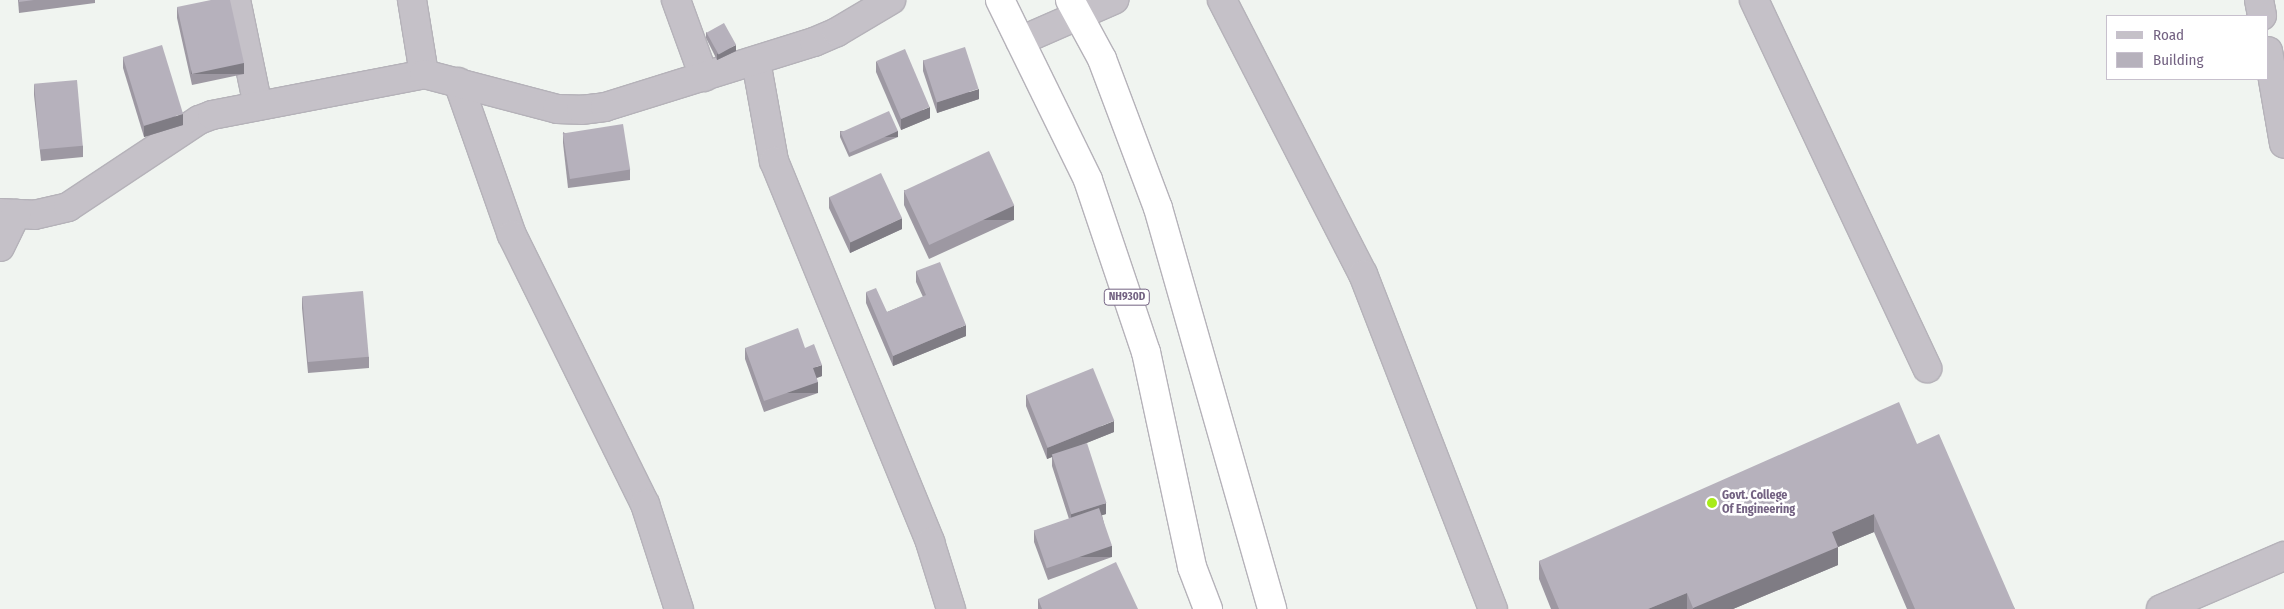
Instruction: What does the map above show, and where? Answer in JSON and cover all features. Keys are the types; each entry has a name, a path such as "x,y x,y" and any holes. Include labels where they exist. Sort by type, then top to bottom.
{"highway":[{"name":"NH930D","path":"1000,0 1088,180 1146,352 1192,567 1208,609"},
{"path":"1074,8 1102,59 1158,208 1272,609"}],"street":[{"path":"236,0 258,106"},
{"path":"412,0 424,74"},
{"path":"676,0 704,77"},
{"path":"0,247 8,214 52,213 68,207 199,120 258,106 424,74 557,109 581,110 605,107 814,42 837,32 891,0"},
{"path":"1020,41 1074,8 1114,0"},
{"path":"1222,0 1363,274 1493,609"},
{"path":"1754,0 1926,368"},
{"path":"2259,0 2262,15"},
{"path":"2269,56 2284,144"},
{"path":"756,61 774,161 930,542 951,609"},
{"path":"458,82 512,235 645,504 678,609"},
{"path":"2161,609 2284,556"}],"building":[{"path":"211,0 230,0 244,63 192,74 177,7"},
{"path":"724,23 736,45 719,55 707,33"},
{"path":"162,45 183,114 144,126 123,57"},
{"path":"965,47 979,89 937,102 923,61"},
{"path":"905,49 930,107 901,119 876,61"},
{"path":"77,80 83,146 40,149 34,84"},
{"path":"889,111 898,131 850,153 841,133"},
{"path":"623,124 630,169 570,179 563,134"},
{"path":"989,151 1014,205 929,245 904,191"},
{"path":"881,173 902,218 850,242 829,197"},
{"path":"940,262 966,325 893,356 866,292 876,288 887,312 926,295 916,271"},
{"path":"363,291 369,357 308,362 302,296"},
{"path":"798,328 805,348 814,344 822,365 813,368 818,382 764,401 745,348"},
{"path":"1093,368 1114,421 1048,448 1026,395"},
{"path":"1899,402 1917,444 1939,434 2015,609 1915,609 1874,514 1832,532 1838,547 1693,608 1687,593 1648,609 1559,609 1539,561"},
{"path":"1087,443 1106,503 1071,514 1052,454"},
{"path":"1099,508 1112,546 1047,568 1034,530"},
{"path":"1116,562 1138,609 1042,609 1038,599"}],"place":[{"name":"Govt. College Of Engineering","path":"1712,503"}]}
